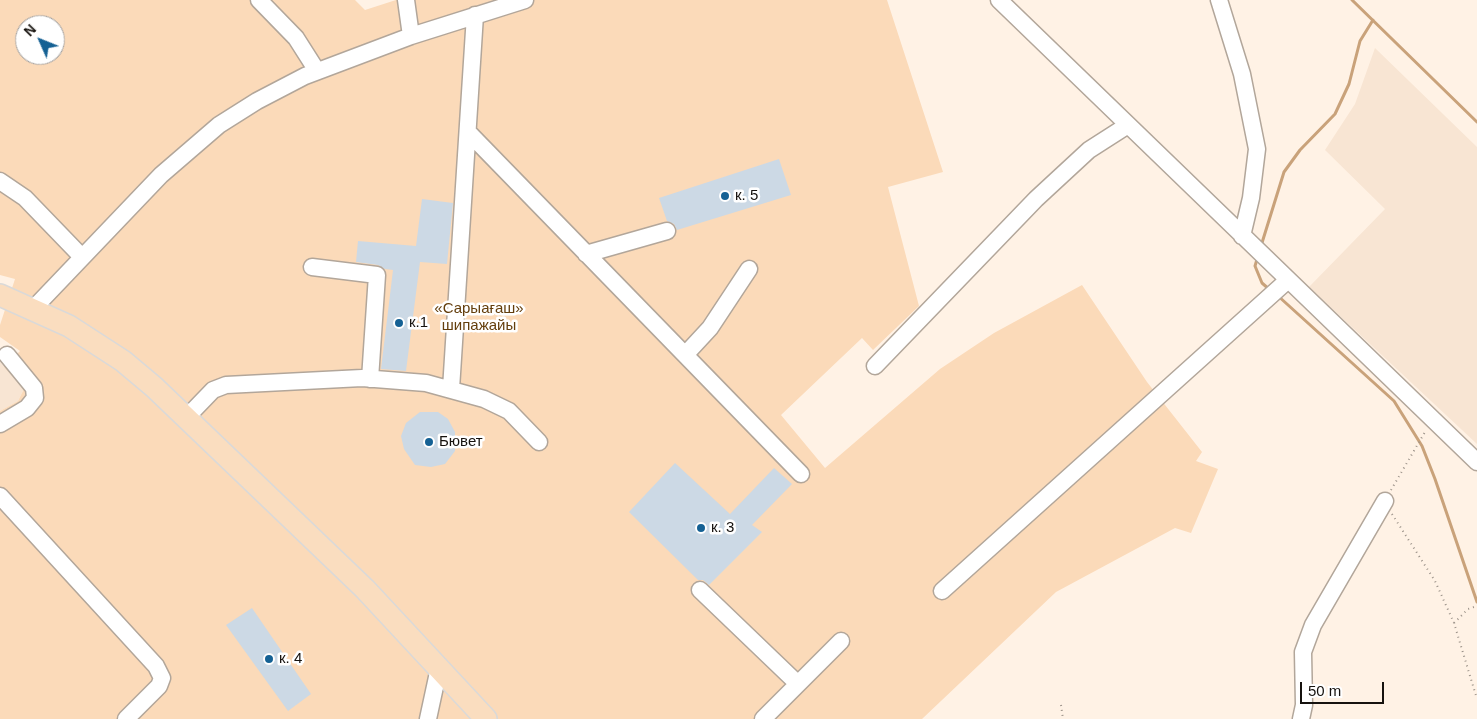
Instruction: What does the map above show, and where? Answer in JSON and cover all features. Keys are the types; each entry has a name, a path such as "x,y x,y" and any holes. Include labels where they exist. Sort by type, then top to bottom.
{"main road":[{"path":"0,295 70,326 123,360 154,387 365,589 486,719"}],"street":[{"path":"259,0 296,38 317,71"},
{"path":"406,0 411,36"},
{"path":"33,309 160,175 219,126 257,101 317,71 411,36 525,0"},
{"path":"999,0 1477,462"},
{"path":"1219,0 1242,74 1257,149 1251,198 1242,236"},
{"path":"451,389 475,15"},
{"path":"875,366 1036,199 1089,150 1128,125"},
{"path":"468,132 801,474"},
{"path":"0,181 25,198 82,257"},
{"path":"586,254 668,230"},
{"path":"312,267 378,275 370,379"},
{"path":"685,355 710,328 749,269"},
{"path":"942,591 1288,280"},
{"path":"0,424 27,408 34,398 34,388 2,354"},
{"path":"186,418 213,390 226,385 370,379 426,383 484,399 509,411 539,442"},
{"path":"0,496 156,666 162,678 159,686 126,719"},
{"path":"1301,719 1304,706 1303,652 1312,625 1385,502"},
{"path":"700,590 798,684"},
{"path":"763,719 841,641"},
{"path":"428,719 439,668"}],"path":[{"path":"1433,420 1385,502 1435,581 1454,623 1477,699"},
{"path":"1454,623 1468,609 1477,606"},
{"path":"1061,705 1063,719"}],"shaded area":[{"path":"1375,48 1477,147 1477,444 1309,287 1385,209 1325,150 1355,104"},
{"path":"0,362 24,389 18,401 0,411"}],"green space":[{"name":"«Сарыағаш» шипажайы","path":"0,0 355,0 365,10 396,0 887,0 943,172 888,187 919,306 873,350 862,338 781,415 825,468 940,369 994,333 1082,285 1147,382 1202,452 1196,461 1218,469 1191,533 1175,528 1056,592 922,719 0,719 0,411 18,401 24,389 4,367 20,351 0,337 0,325 15,279 0,275"}],"building":[{"name":"к. 5","path":"779,159 791,195 677,230 674,224 667,221 659,198"},
{"name":"к.1","path":"422,199 453,203 447,264 420,262 406,371 381,369 393,270 385,269 378,265 356,262 358,241 416,246"},
{"name":"Бювет","path":"420,412 438,412 448,419 455,432 455,451 445,464 431,467 415,465 404,449 401,436 406,423"},
{"name":"к. 3","path":"675,463 730,514 774,468 792,484 752,525 762,532 709,585 703,580 698,580 629,512"},
{"name":"к. 4","path":"252,608 311,694 288,711 226,625"}],"waterway":[{"path":"1352,0 1477,122"},
{"path":"1261,246 1284,172 1300,150 1335,114 1349,84 1360,41 1373,20"},
{"path":"1258,256 1255,266 1262,283 1270,290"},
{"path":"1277,295 1394,401 1422,446 1477,602"}],"place":[{"name":"к. 5","path":"725,196"},
{"name":"к.1","path":"399,323"},
{"name":"Бювет","path":"429,442"},
{"name":"к. 3","path":"701,528"},
{"name":"к. 4","path":"269,659"}]}
